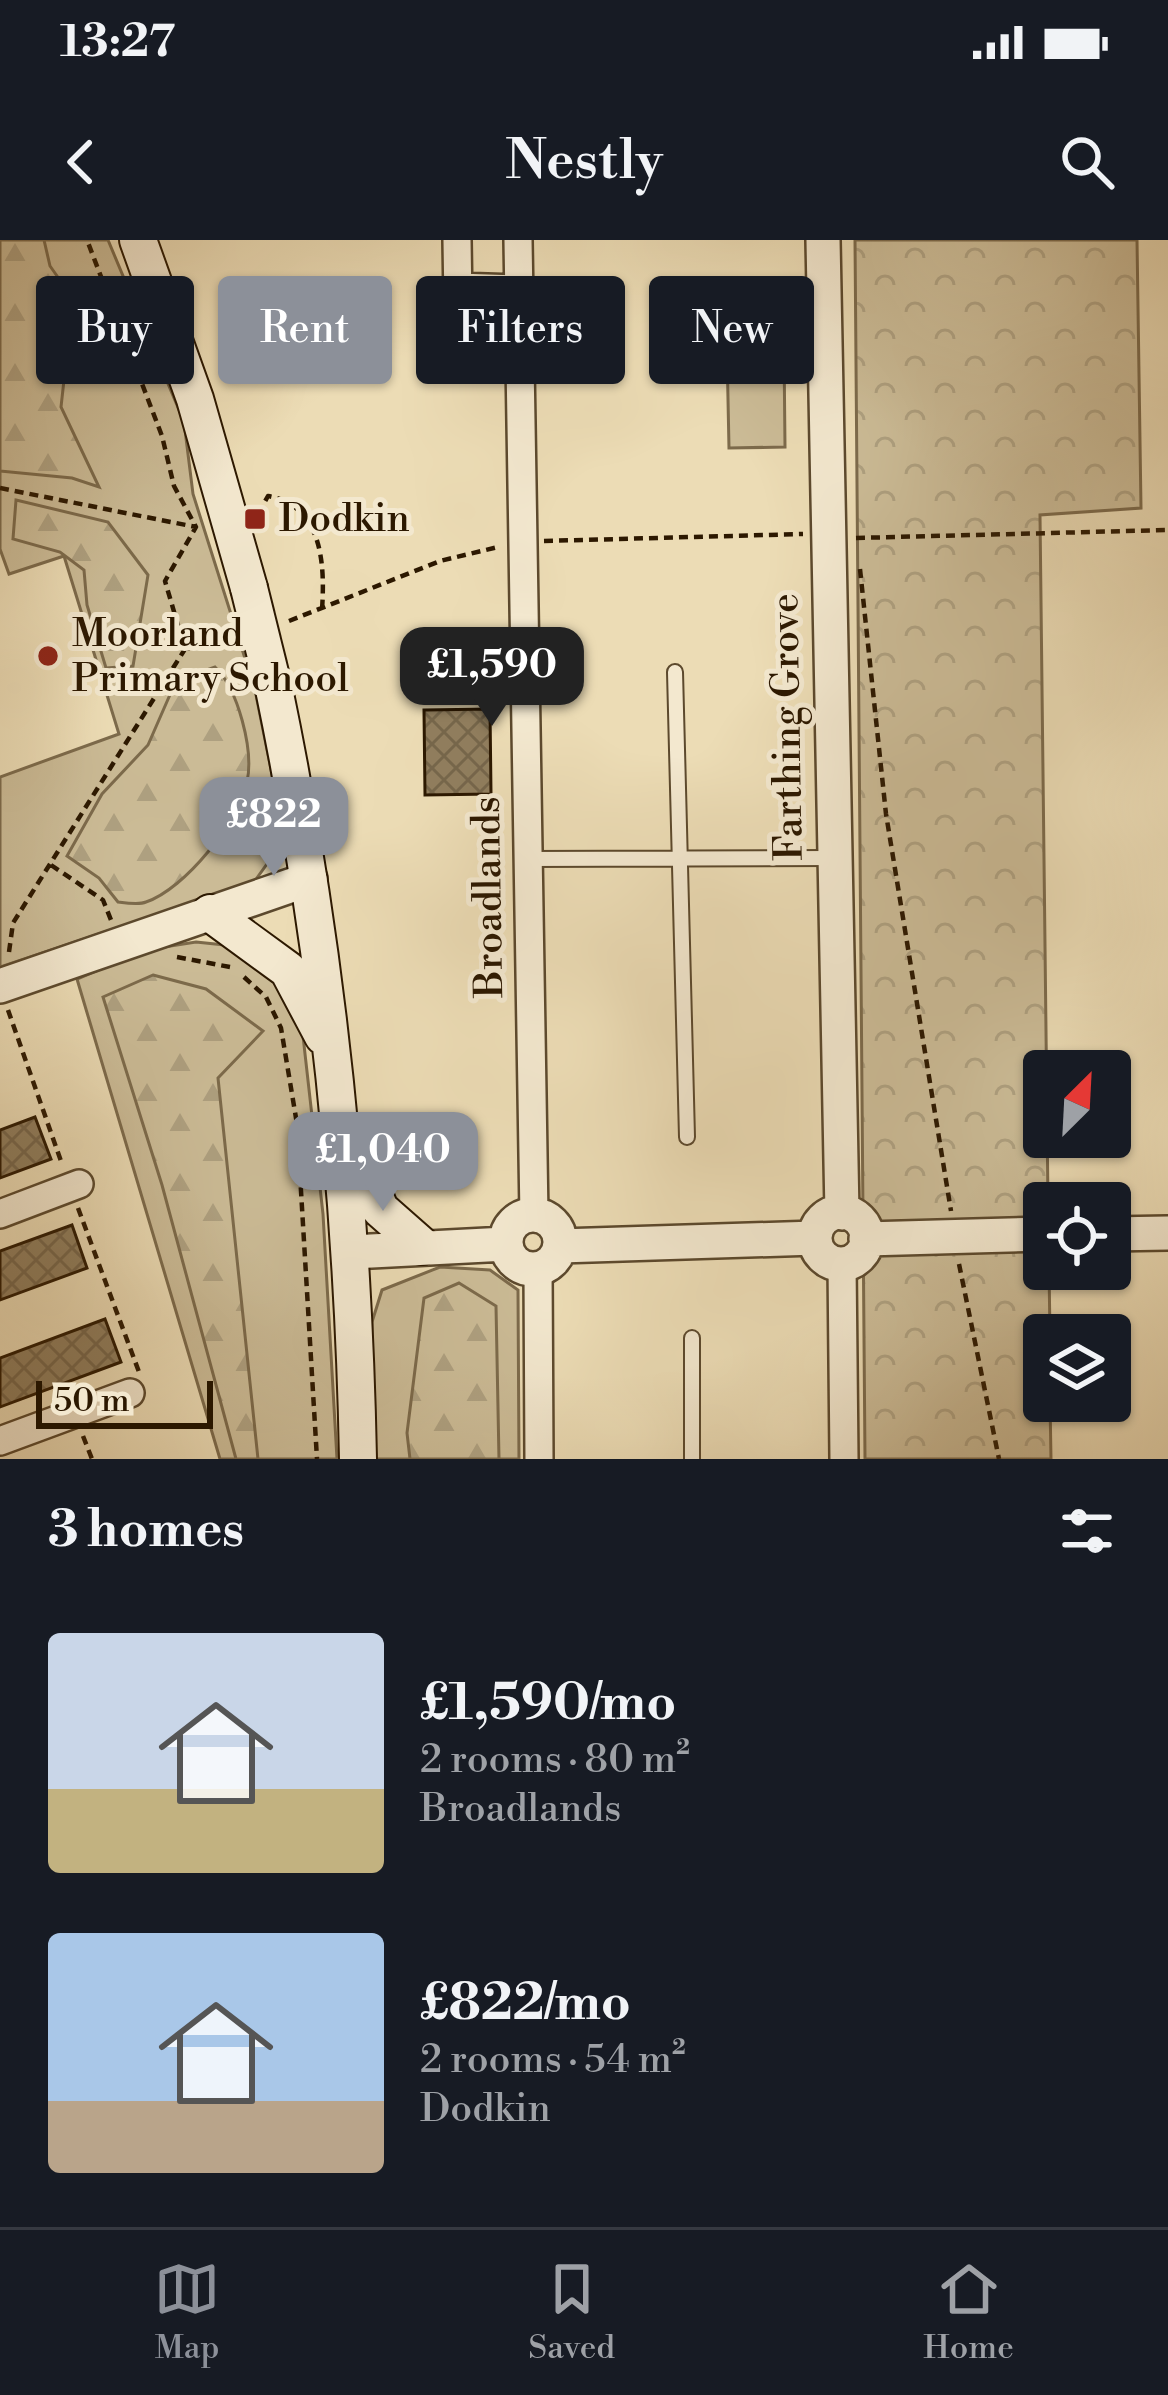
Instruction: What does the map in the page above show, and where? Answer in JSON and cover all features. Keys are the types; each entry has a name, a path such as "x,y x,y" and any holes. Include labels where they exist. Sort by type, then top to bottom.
{"main road":[{"path":"138,240 195,399 249,588 274,689 310,879 337,1079 352,1252 358,1459"},
{"path":"211,913 288,970 337,1079 373,1198 422,1246"}],"street":[{"path":"457,240 458,276"},
{"name":"Broadlands","path":"518,240 518,276"},
{"name":"Farthing Grove","path":"823,240 846,530 833,858 842,1213"},
{"name":"Broadlands","path":"519,384 534,1216"},
{"path":"3,986 310,879"},
{"path":"0,1214 79,1184"},
{"path":"842,1213 857,1218 866,1239 862,1253 842,1264 826,1260 814,1238 823,1220 842,1213"},
{"path":"539,1459 549,1257 551,1223 534,1216 511,1226 506,1244 520,1266 549,1257 814,1238"},
{"path":"1131,1234 1168,1233"},
{"path":"866,1239 1023,1234"},
{"path":"352,1252 506,1244"},
{"path":"842,1264 844,1459"},
{"path":"0,1441 130,1393"}],"lane":[{"path":"459,640 522,638"},
{"path":"675,672 687,1137"},
{"path":"527,860 833,858"},
{"path":"692,1338 692,1459"}],"path":[{"path":"87,240 162,436 174,486 196,527"},
{"path":"0,488 196,527"},
{"path":"255,519 268,496 285,499 306,519 323,551 322,612"},
{"path":"184,649 165,581 196,527"},
{"path":"276,625 322,612 440,561 520,542 846,530 1168,530"},
{"path":"859,561 886,814 954,1235 999,1459"},
{"path":"3,986 13,923 184,649 230,637"},
{"path":"51,865 103,900 119,942"},
{"path":"162,961 178,957 232,967 266,997 281,1028 297,1124 317,1459"}],"green space":[{"path":"0,240 108,240 123,276 36,276 36,384 168,384 184,422 193,494 255,690 285,839 254,882 0,967 0,777 119,734 64,556 9,574 0,549"},
{"path":"0,240 44,240 57,276 36,276 36,384 64,384 61,407 99,487 72,478 0,471"},
{"path":"855,240 1137,240 1141,508 1040,515 1046,1050 1023,1050 1023,1158 1047,1158 1048,1182 1023,1182 1023,1290 1049,1290 1050,1314 1023,1314 1023,1422 1050,1422 1051,1459 865,1459"},
{"path":"728,384 784,384 785,447 729,448"},
{"path":"16,500 108,522 148,575 133,666 106,668 87,605 84,570 60,552 13,539"},
{"path":"215,667 231,690 246,737 249,769 242,798 222,834 177,883 146,902 118,902 99,878 67,856 102,794 148,745 176,681"},
{"path":"196,942 234,946 284,980 302,1027 323,1214 337,1459 220,1459 77,979 145,950"},
{"path":"153,975 206,989 263,1031 218,1078 258,1459 236,1459 162,1185 103,997"},
{"path":"440,1267 490,1270 518,1290 519,1459 370,1459 372,1322 382,1290"},
{"path":"459,1283 496,1306 499,1459 410,1459 407,1433 424,1298"}],"building":[{"path":"490,709 491,794 425,795 424,710"},
{"path":"35,1117 51,1159 0,1178 0,1130"},
{"path":"72,1225 87,1268 0,1300 0,1251"},
{"path":"105,1319 121,1362 0,1407 0,1358"}],"place":[{"name":"Dodkin","path":"255,519"},
{"name":"Moorland Primary School","path":"48,656"}]}
